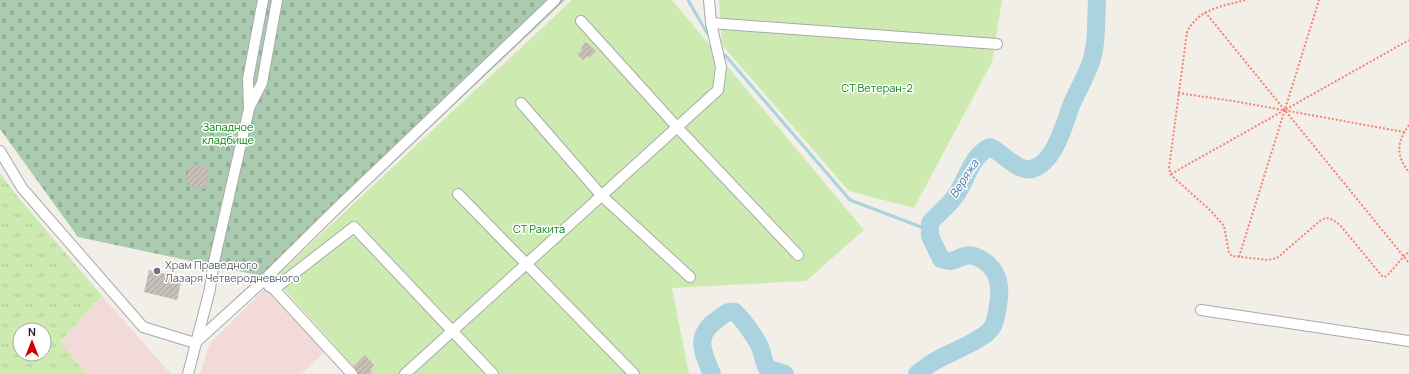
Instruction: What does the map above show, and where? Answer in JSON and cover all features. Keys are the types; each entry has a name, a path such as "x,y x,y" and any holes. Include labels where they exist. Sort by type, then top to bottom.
{"street":[{"path":"249,109 248,79 263,0"},
{"path":"188,374 210,290 213,266 249,109 262,83 277,0"},
{"path":"195,343 262,282 344,201 555,0"},
{"path":"405,374 718,90 722,67 711,23 710,0"},
{"path":"580,21 677,127 798,255"},
{"path":"711,23 997,44"},
{"path":"521,103 601,195 690,277"},
{"path":"0,151 22,188 143,327 195,343"},
{"path":"458,194 634,374"},
{"path":"274,289 354,227 493,374"},
{"path":"262,282 274,289 352,374"},
{"path":"1201,310 1409,341"}],"path":[{"path":"1245,0 1205,12 1192,22 1187,32 1169,168 1171,174 1211,211 1224,226 1229,253 1232,256 1268,260 1277,258 1321,220 1326,218 1332,219 1340,225 1384,277 1387,276 1409,252"},
{"path":"1239,257 1319,0"},
{"path":"1205,12 1409,263"},
{"path":"1171,174 1409,40"},
{"path":"1178,93 1233,101 1404,132"},
{"path":"1409,125 1404,132 1400,143 1399,154 1400,160 1409,173"}],"shaded area":[{"path":"267,287 328,349 301,374 200,374 210,343"},
{"path":"102,296 170,374 86,374 60,343"}],"green space":[{"name":"Западное кладбище","path":"0,0 565,0 271,278 78,237 0,129"},
{"name":"СТ Ракита","path":"572,0 672,0 864,230 806,281 672,288 689,374 360,374 274,278"},
{"name":"СТ Ветеран-2","path":"719,0 1002,0 992,62 914,208 849,191 722,45"},
{"path":"0,173 17,196 102,296 60,342 86,374 0,374"}],"building":[{"path":"586,42 596,51 589,58 587,56 583,60 577,54 582,50 581,48"},
{"path":"190,163 209,167 205,189 186,185"},
{"path":"149,270 182,278 177,300 144,292"},
{"path":"365,355 374,365 370,369 372,371 370,374 358,374 352,368"}],"waterway":[{"path":"688,0 707,33"},
{"name":"Веряжа","path":"917,374 931,363 976,341 989,331 993,326 999,300 997,277 988,264 971,255 950,261 941,259 930,236 930,223 953,199 978,156 990,147 1021,168 1027,169 1032,169 1040,165 1053,151 1091,62 1095,42 1097,0"},
{"path":"725,55 850,200 929,230"},
{"name":"Веряжа","path":"712,374 703,351 703,337 710,325 728,312 735,312 749,328 760,347 767,368 785,374"}],"place":[{"name":"Храм Праведного Лазаря Четверодневного","path":"157,271"}]}
